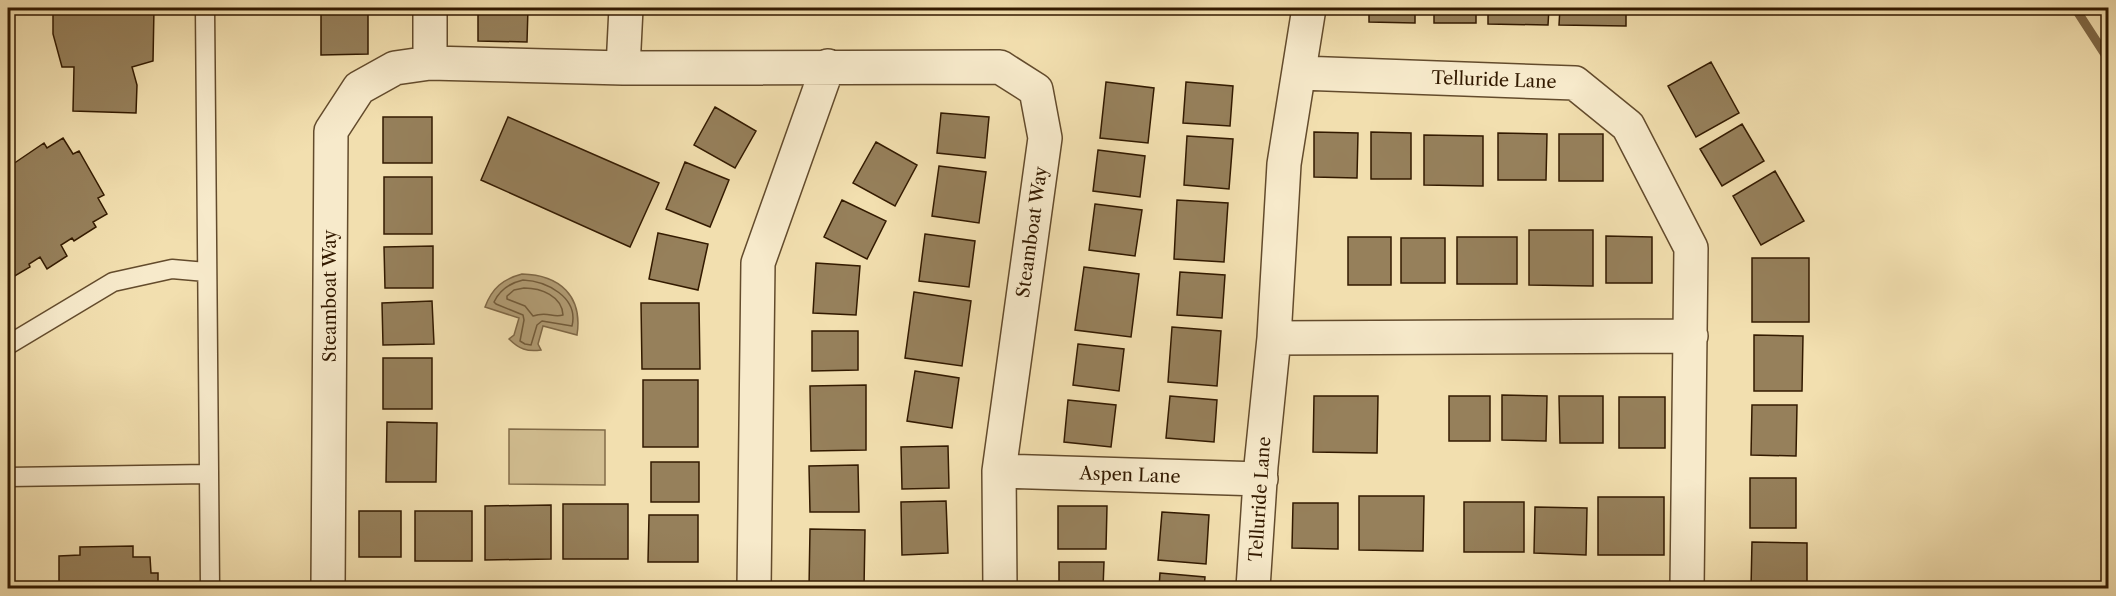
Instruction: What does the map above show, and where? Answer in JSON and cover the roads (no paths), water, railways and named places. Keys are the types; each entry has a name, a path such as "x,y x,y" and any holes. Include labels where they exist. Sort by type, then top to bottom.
{"street":[{"path":"430,8 430,63"},
{"path":"624,68 626,8"},
{"name":"Telluride Lane","path":"1253,588 1274,338 1284,165 1309,8"},
{"name":"Steamboat Way","path":"328,588 331,131 358,88 395,68 430,63 624,68 1000,67 1036,90 1045,138 999,471 999,588"},
{"path":"754,588 758,263 828,66"},
{"name":"Telluride Lane","path":"1300,73 1575,83 1628,126 1691,248 1687,588"},
{"path":"1274,338 1691,336"},
{"name":"Aspen Lane","path":"999,471 1261,479"}],"lane":[{"path":"205,8 210,588"},
{"path":"8,345 113,282 172,269 206,272"},
{"path":"8,477 208,474"}],"water":[{"path":"522,274 547,278 566,290 576,309 577,335 543,326 538,344 541,350 536,351 524,349 509,339 514,335 519,318 485,307 499,285"}],"waterway":[{"path":"2075,8 2108,59"}]}
